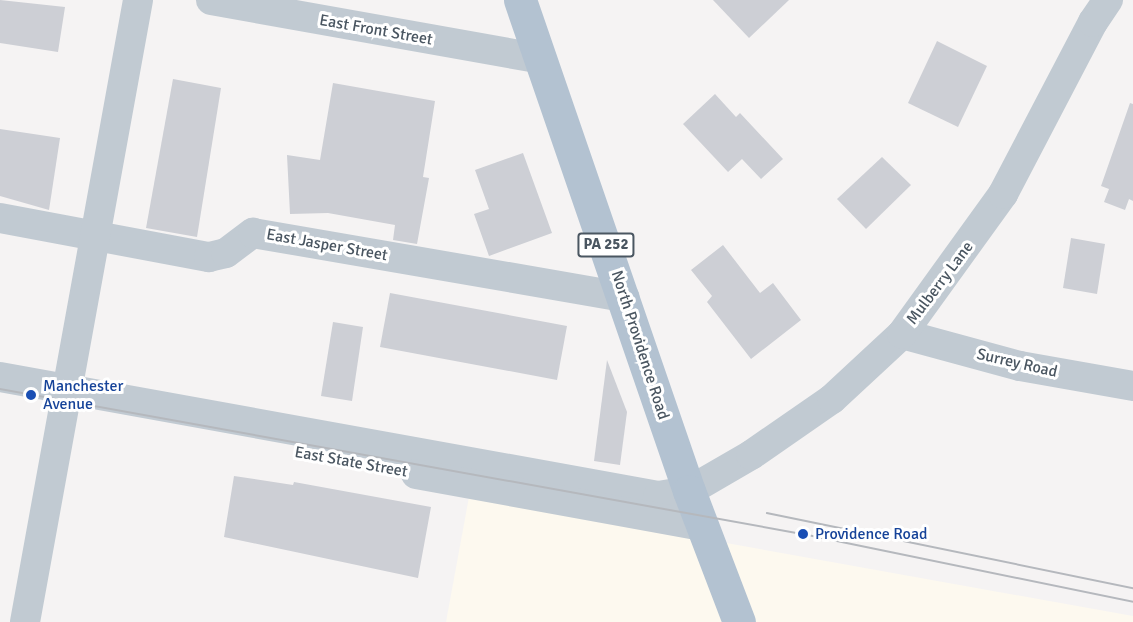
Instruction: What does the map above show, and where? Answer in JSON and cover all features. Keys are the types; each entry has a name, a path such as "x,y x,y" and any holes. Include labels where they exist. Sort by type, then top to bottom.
{"main road":[{"name":"North Providence Road","path":"520,0 625,297 689,491 740,622"}],"street":[{"path":"25,622 68,400 94,236 138,0"},
{"name":"East Front Street","path":"211,0 541,59"},
{"name":"Mulberry Lane","path":"689,491 751,455 832,399 902,334 1003,194 1093,22 1108,0"},
{"name":"East Jasper Street","path":"0,218 209,257 226,253 253,233 625,297"},
{"name":"Surrey Road","path":"902,334 1020,366 1133,386"},
{"name":"East State Street","path":"0,377 68,400 703,526"},
{"name":"East State Street","path":"0,398 68,400 658,496 689,491"}],"shaded area":[{"path":"469,497 1133,616 1133,622 446,622"}],"building":[{"path":"0,0 65,7 58,52 0,43"},
{"path":"713,0 789,0 749,38"},
{"path":"937,41 987,66 958,127 908,103"},
{"path":"173,79 221,88 197,237 146,228"},
{"path":"333,83 435,101 423,177 429,178 417,244 393,240 395,225 328,213 290,214 287,155 320,160"},
{"path":"715,94 736,117 740,113 783,159 761,179 742,159 728,172 683,124"},
{"path":"1130,103 1133,104 1133,201 1129,199 1125,210 1104,202 1109,189 1101,186"},
{"path":"0,129 60,138 49,210 0,196"},
{"path":"523,153 552,233 489,256 474,214 489,209 475,170"},
{"path":"882,157 911,185 866,229 837,199"},
{"path":"1071,238 1105,244 1097,294 1063,288"},
{"path":"723,245 760,293 773,283 801,320 751,359 707,302 712,296 691,270"},
{"path":"390,293 567,326 557,380 380,347"},
{"path":"333,322 363,327 352,401 321,396"},
{"path":"607,360 627,412 620,465 594,461"},
{"path":"234,476 293,485 294,482 431,507 418,578 224,537"}],"tram line":[{"path":"0,389 803,534 1133,602"},
{"path":"767,513 1133,588"}],"place":[{"name":"Manchester Avenue","path":"31,395"},
{"name":"Providence Road","path":"803,534"}]}
